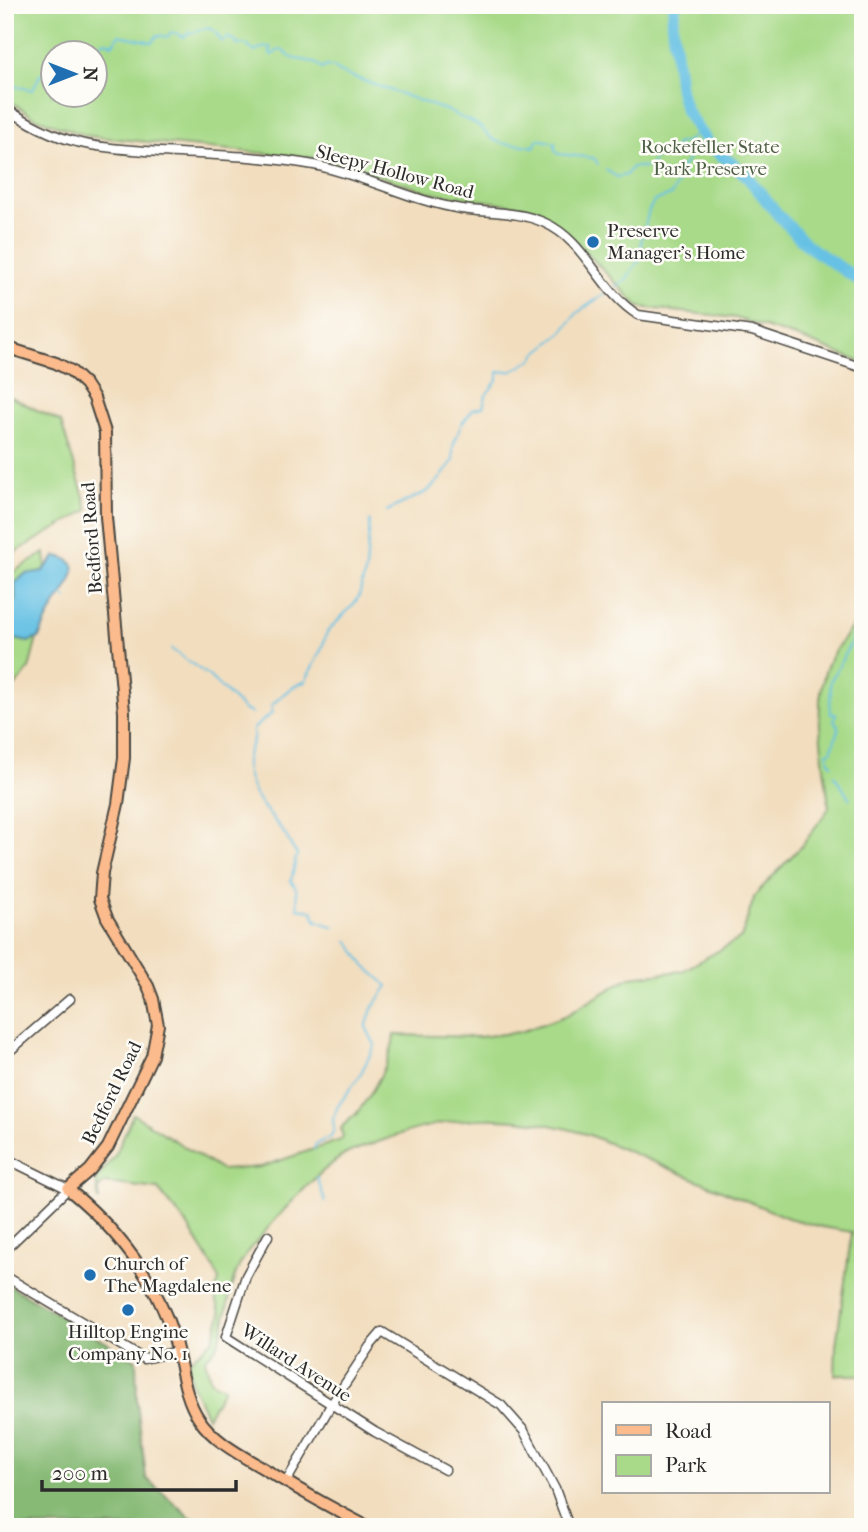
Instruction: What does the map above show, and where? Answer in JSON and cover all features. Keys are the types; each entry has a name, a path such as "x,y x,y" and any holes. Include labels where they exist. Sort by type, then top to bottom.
{"main road":[{"name":"Bedford Road","path":"5,347 57,363 71,371 85,384 97,404 105,432 106,517 124,712 124,758 100,899 107,918 148,986 158,1025 152,1056 108,1147 90,1170 68,1189"},
{"path":"68,1189 106,1223 141,1267 160,1301 178,1351 192,1407 208,1430 232,1450 330,1508 368,1527"}],"street":[{"name":"Sleepy Hollow Road","path":"5,108 47,132 77,142 126,149 303,163 461,209 533,219 554,228 567,238 612,292 638,315 751,331 863,369"},
{"path":"5,1055 70,999"},
{"path":"5,1157 68,1189 5,1250"},
{"name":"Willard Avenue","path":"268,1236 245,1278 226,1337 375,1432 445,1469"},
{"path":"5,1276 144,1359 178,1351"},
{"path":"286,1482 331,1405 382,1332 501,1405 524,1431 555,1489 569,1527"}],"green space":[{"name":"Rockefeller State Park Preserve","path":"5,5 863,5 863,363 802,339 736,318 639,307 570,236 527,207 433,193 312,158 87,136 36,118 5,98"},
{"path":"5,394 61,422 88,510 5,558"},
{"path":"45,553 48,596 29,669 5,699 5,577"},
{"path":"863,611 863,1375 835,1375 836,1345 852,1232 788,1218 589,1135 535,1122 484,1119 434,1125 350,1152 334,1162 290,1203 237,1270 218,1343 205,1359 210,1380 224,1388 207,1417 192,1385 188,1361 213,1340 221,1314 214,1294 219,1281 214,1268 186,1223 158,1189 105,1183 99,1188 99,1201 96,1180 116,1154 133,1114 221,1170 261,1167 341,1140 341,1129 375,1087 389,1055 394,1035 479,1037 520,1032 565,1016 630,977 682,971 741,938 755,895 804,843 829,808 820,734 823,678 833,654"},
{"path":"5,1283 136,1360 137,1402 146,1478 190,1517 218,1527 5,1527"}],"water":[{"path":"56,556 67,559 74,570 69,585 39,638 28,642 5,637 5,610 16,602 15,583 25,574 43,571"}],"waterway":[{"path":"675,5 672,24 680,90 685,109 699,131 711,147 745,174 808,246 863,283"},
{"path":"108,42 113,44 119,35 152,42 158,35 168,37 170,33 176,33 184,37 189,32 210,29 221,41 227,37 237,45 245,44 255,52 271,47 272,55 282,50 292,58 314,62 322,69 326,66 335,68 339,72 448,111 476,124 500,143 534,147 538,139 555,143 558,154 594,158 598,164"},
{"path":"5,84 33,90 38,79"},
{"path":"615,287 625,281 641,257 641,242 649,210 654,201 671,195 683,174 681,168 691,156 688,141 699,131"},
{"path":"606,170 617,177 626,175 632,167 650,167 657,154 667,156 676,144 688,141"},
{"path":"387,511 428,491 440,479 453,461 453,446 461,425 473,409 483,407 486,395 498,379 498,372 513,371 534,358 562,333 577,313 607,292"},
{"path":"335,927 317,921 312,911 298,908 296,888 291,881 297,854 256,796 248,777 246,761 253,740 253,729 273,712 271,706 283,695 305,682 327,632 359,596 366,569 370,521"},
{"path":"62,595 67,599"},
{"path":"832,764 827,752 831,751 839,727 834,720 836,714 831,714 830,681 854,636 863,625"},
{"path":"171,649 209,676 244,710 252,713"},
{"path":"834,775 850,799"},
{"path":"314,1149 316,1144 331,1137 338,1106 360,1075 375,1045 366,1027 372,1009 388,986 365,966 348,940"},
{"path":"317,1178 325,1201"}],"place":[{"name":"Preserve Manager's Home","path":"593,242"},
{"name":"Church of The Magdalene","path":"90,1275"},
{"name":"Hilltop Engine Company No. 1","path":"128,1310"}]}
